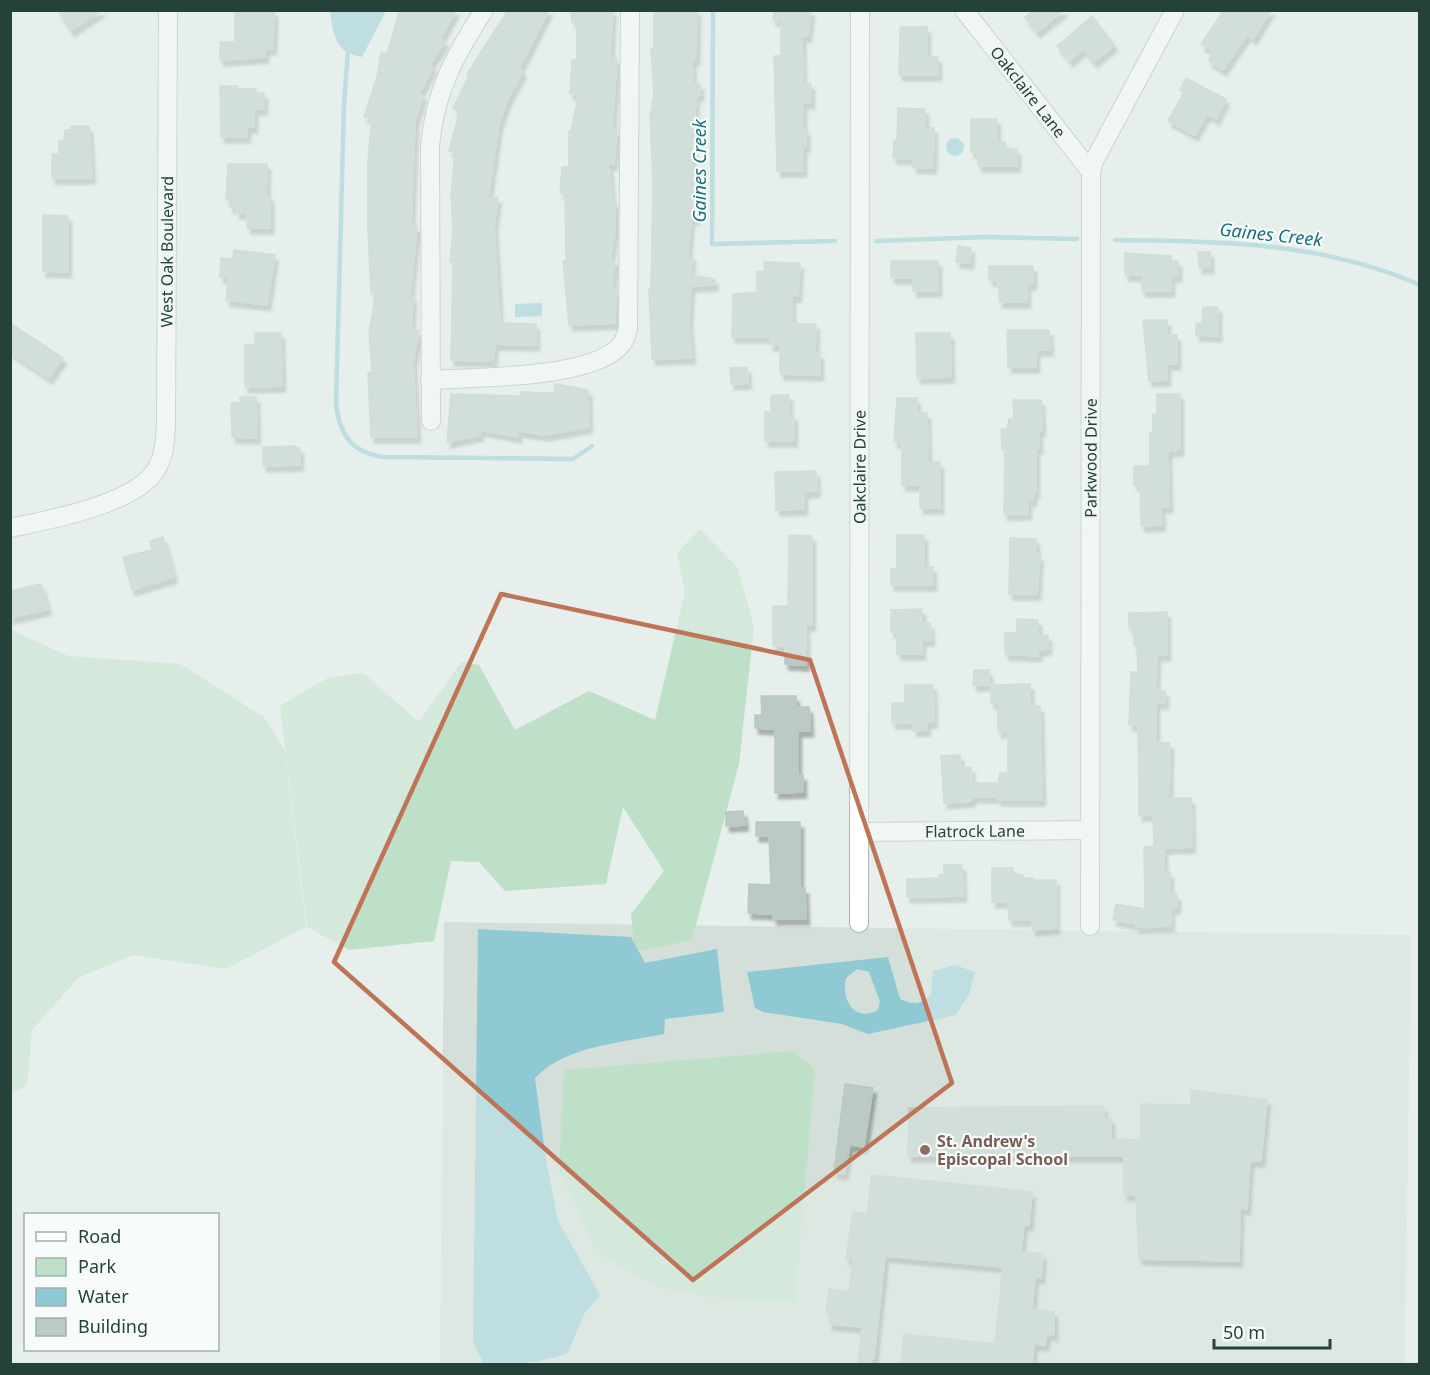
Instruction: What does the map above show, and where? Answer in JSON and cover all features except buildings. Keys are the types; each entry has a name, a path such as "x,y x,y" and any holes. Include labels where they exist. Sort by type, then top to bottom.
{"street":[{"name":"West Oak Boulevard","path":"10,528 72,515 114,500 142,485 156,471 164,454 168,10"},
{"path":"431,421 430,146 432,122 438,94 450,67 484,10"},
{"path":"430,380 575,368 610,355 626,339 630,10"},
{"name":"Oakclaire Drive","path":"860,10 860,923"},
{"name":"Oakclaire Lane","path":"964,10 1091,172"},
{"name":"Parkwood Drive","path":"1090,926 1091,172 1094,161 1175,10"},
{"name":"Flatrock Lane","path":"859,832 1090,830"}],"highlighted area":[{"path":"501,594 810,660 952,1083 693,1280 334,962"}],"shaded area":[{"name":"St. Andrew's Episcopal School","path":"444,922 1411,935 1405,1364 440,1364"}],"green space":[{"path":"700,529 738,568 754,627 739,764 692,940 635,952 631,914 664,871 623,807 606,884 505,891 479,862 451,861 434,941 349,950 307,927 280,706 328,678 363,673 419,722 461,662 479,665 515,730 589,691 655,720 685,592 677,553"},
{"path":"11,630 68,656 180,664 264,717 285,751 306,927 226,969 133,955 79,977 32,1030 27,1085 11,1094"},
{"path":"793,1051 815,1069 795,1302 710,1297 663,1288 616,1264 596,1250 559,1171 564,1070"}],"water":[{"path":"330,11 386,11 362,57 353,55 341,47 334,35"},
{"path":"955,138 961,141 964,147 961,153 955,156 949,153 946,147 949,141"},
{"path":"542,303 542,316 515,317 515,304"},
{"path":"478,929 631,937 645,963 717,949 724,1012 665,1019 664,1034 579,1052 562,1058 535,1078 546,1160 558,1221 600,1295 584,1314 568,1353 527,1363 484,1364 473,1341"},
{"path":"888,957 900,999 913,1003 923,1001 931,995 933,971 955,965 975,972 969,994 956,1015 868,1034 842,1024 763,1012 755,1008 747,972","holes":["857,969 869,972 880,1002 878,1010 862,1013 851,1007 848,1001 846,978"]}],"waterway":[{"name":"Gaines Creek","path":"713,10 712,244 835,241"},
{"path":"348,50 344,104 336,403 344,432 355,446 372,455 383,457 573,459 592,446"},
{"name":"Gaines Creek","path":"876,241 987,237 1077,239"},
{"name":"Gaines Creek","path":"1115,240 1231,243 1308,252 1346,260 1420,285"}],"place":[{"name":"St. Andrew's Episcopal School","path":"925,1150"}]}
